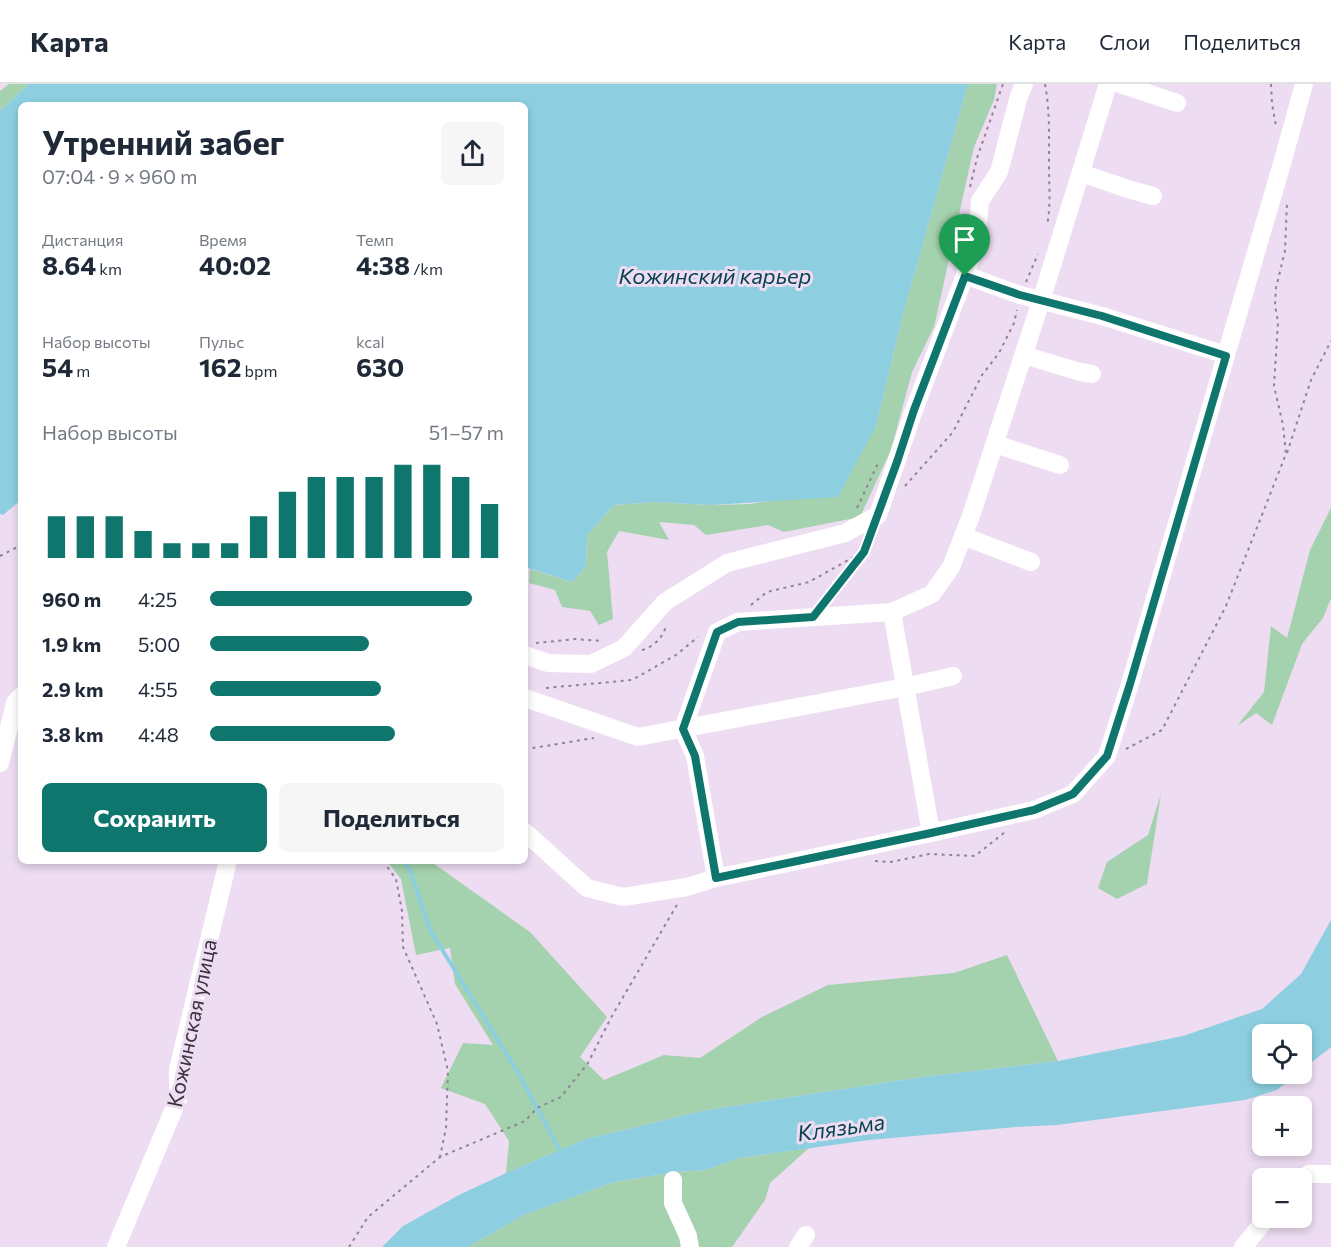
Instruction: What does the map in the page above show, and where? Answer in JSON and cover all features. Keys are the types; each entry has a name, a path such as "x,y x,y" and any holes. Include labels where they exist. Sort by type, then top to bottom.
{"street":[{"path":"528,650 548,663 591,663 624,648 665,602 727,563 845,533 878,515 959,269 977,236 980,201 999,172 1024,84"},
{"path":"716,878 695,756 683,729 717,632 738,622 892,612 932,594 951,567 971,516 1024,355 1108,84"},
{"path":"1120,84 1177,103"},
{"path":"528,835 587,888 623,897 687,887 716,878 1034,810 1073,794 1107,756 1130,684 1304,84"},
{"path":"1081,173 1154,196"},
{"path":"959,269 1020,295 1102,316 1226,356"},
{"path":"1024,355 1092,374"},
{"path":"995,444 1060,465"},
{"path":"963,536 1031,562"},
{"path":"892,612 931,833"},
{"path":"528,700 638,738 953,676"},
{"path":"0,763 15,703 18,700"},
{"name":"Кожинская улица","path":"116,1247 178,1099 178,1069 227,864"},
{"path":"1312,1174 1331,1174"},
{"path":"673,1180 673,1203 688,1236 690,1247"},
{"path":"1243,1247 1259,1228"}],"path":[{"path":"969,192 977,158 1004,84"},
{"path":"1045,84 1050,131 1050,206 1046,228"},
{"path":"1271,84 1278,134"},
{"path":"1286,454 1283,425 1274,386 1278,322 1275,305 1276,288 1285,251 1287,196"},
{"path":"959,269 963,216"},
{"path":"898,493 953,432 982,375 999,353 1014,323 1020,295 1040,249"},
{"path":"1126,749 1162,730 1226,606 1286,454 1311,380 1331,341"},
{"path":"845,533 880,460"},
{"path":"813,617 864,552 878,515"},
{"path":"0,556 18,547"},
{"path":"748,607 767,592 809,582 864,552"},
{"path":"541,688 632,680 676,655 704,633"},
{"path":"528,649 551,640 599,640 624,648"},
{"path":"528,748 591,739 612,729"},
{"path":"385,864 396,879 402,911 403,947 437,1024 448,1071 446,1128 440,1157"},
{"path":"349,1247 368,1217 440,1157 525,1121 537,1108 561,1097 588,1063 612,1016 687,887"}],"green space":[{"path":"9,84 29,84 0,111 0,91"},
{"path":"968,84 997,84 994,100 974,147 934,327 912,372 891,450 860,517 784,532 768,525 706,535 694,525 659,522 669,540 619,531 607,552 613,619 599,625 590,611 562,607 555,590 529,583 530,569 572,582 586,566 587,535 614,505 655,502 750,504 776,500 876,426 903,314"},
{"path":"1331,508 1331,598 1323,618 1302,644 1272,725 1256,713 1237,726 1264,692 1271,626 1287,638 1310,550"},
{"path":"1161,794 1147,884 1117,899 1098,888 1107,862 1148,835"},
{"path":"389,864 434,864 530,932 607,1017 580,1057 604,1080 664,1055 700,1058 762,1017 828,985 954,973 1007,955 1058,1061 922,1077 707,1110 586,1139 506,1173 509,1141 485,1104 441,1088 463,1043 493,1045 455,984 450,948 416,955 401,879"},
{"path":"809,1148 770,1183 765,1200 732,1247 468,1247 524,1215 614,1182 676,1172 706,1170 739,1158"}],"water":[{"name":"Кожинский карьер","path":"29,84 968,84 903,314 876,426 838,497 712,505 655,502 614,505 587,535 586,566 572,582 528,568 528,102 18,102 18,502 3,515 0,514 0,111"},
{"name":"Клязьма","path":"1331,920 1331,1047 1312,1062 1312,1024 1252,1024 1252,1084 1284,1084 1277,1090 1245,1100 1057,1125 869,1140 739,1158 706,1170 676,1172 614,1182 524,1215 468,1247 382,1247 403,1226 459,1195 586,1139 707,1110 922,1077 1058,1061 1183,1036 1262,1009 1301,974"}],"waterway":[{"path":"406,864 430,930 517,1071 561,1152"}],"route":[{"path":"965,276 1020,295 1102,316 1226,356 1107,756 1073,794 1034,810 716,878 695,756 683,729 717,632 738,622 813,617 864,552 914,410 965,276"}]}
